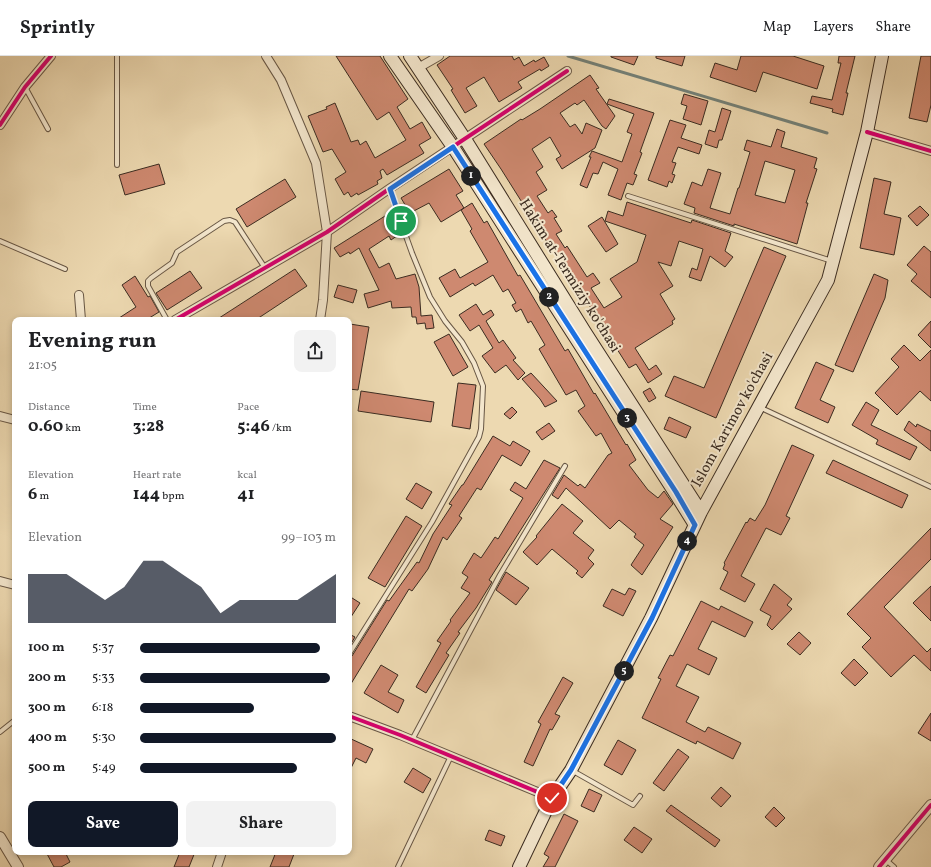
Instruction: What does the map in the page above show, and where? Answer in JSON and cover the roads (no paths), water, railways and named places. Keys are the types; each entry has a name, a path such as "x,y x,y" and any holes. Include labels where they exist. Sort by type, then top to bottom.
{"main road":[{"name":"Hakim at-Termiziy ko'chasi","path":"390,56 453,147 676,492 695,525"},
{"name":"Hakim at-Termiziy ko'chasi","path":"410,56 465,139 585,332 701,512"},
{"name":"Islom Karimov ko'chasi","path":"519,867 552,798 571,770 652,618 701,512 828,280 867,132 882,56"}],"street":[{"path":"0,125 25,87 51,56"},
{"path":"266,56 281,80 316,163 326,232 323,300 320,317"},
{"path":"418,68 439,56"},
{"path":"181,317 326,232 567,71"},
{"path":"867,132 931,151"},
{"path":"79,295 81,317"},
{"path":"0,416 12,419"},
{"path":"0,581 12,584"},
{"path":"352,717 412,740 552,798"},
{"path":"882,863 931,805"},
{"path":"0,837 12,852"},
{"path":"13,855 18,867"},
{"path":"217,867 221,855"}],"lane":[{"path":"117,56 117,165"},
{"path":"25,87 48,128"},
{"path":"352,649 432,522 479,437 480,429 483,386 474,363 462,342 445,321 430,297 412,253 390,189"},
{"path":"628,196 833,262"},
{"path":"165,317 148,286 148,282 151,278 172,263 177,252 224,221 230,220 235,222 265,268"},
{"path":"0,241 65,269"},
{"path":"759,407 931,487"},
{"path":"412,740 500,575 565,466"},
{"path":"0,732 12,722"},
{"path":"398,867 451,756"},
{"path":"571,770 633,805 640,796"},
{"path":"882,863 894,867"}],"waterway":[{"path":"568,56 827,133"}]}
